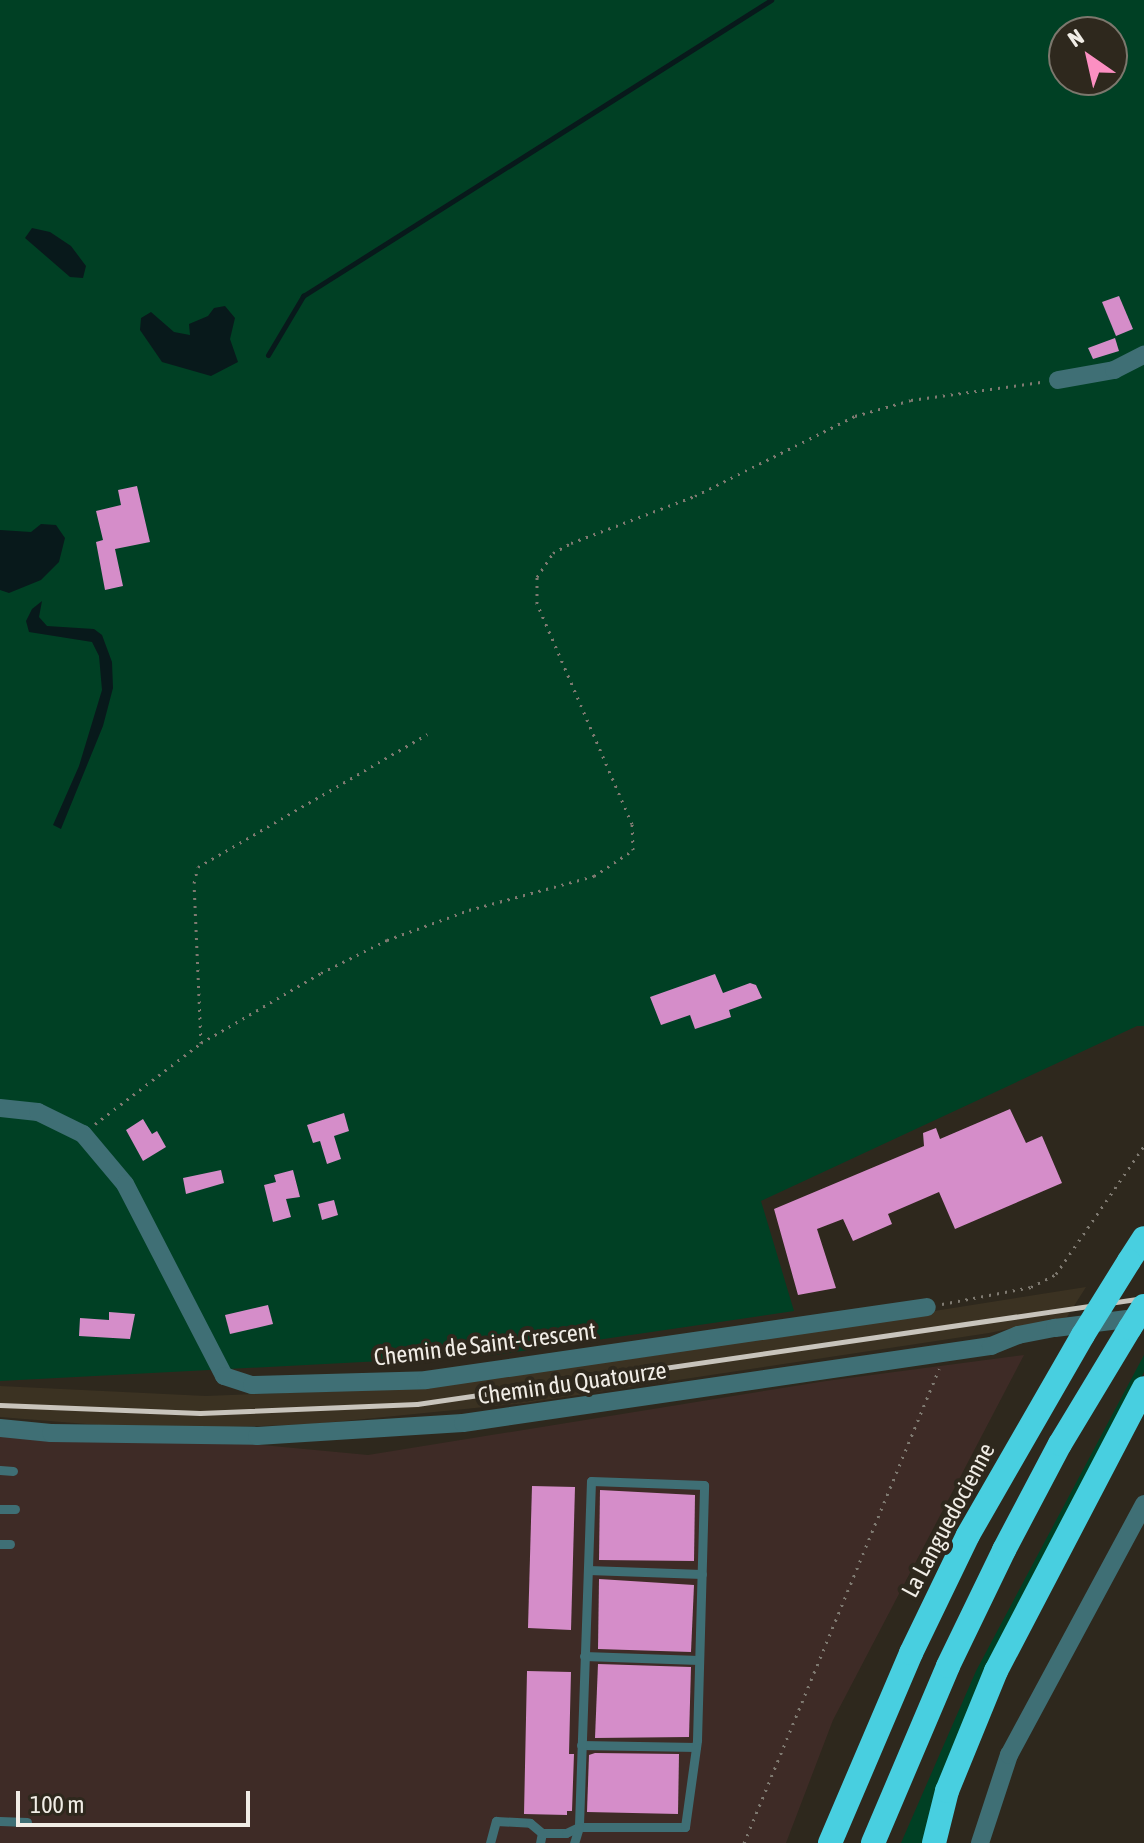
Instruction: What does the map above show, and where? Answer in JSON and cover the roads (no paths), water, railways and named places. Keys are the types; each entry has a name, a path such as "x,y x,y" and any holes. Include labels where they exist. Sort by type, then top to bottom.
{"highway":[{"name":"La Languedocienne","path":"830,1843 904,1667 968,1535 1083,1335 1144,1238"},
{"path":"873,1843 948,1666 1004,1550 1060,1444 1144,1306"},
{"path":"934,1843 947,1791 996,1671 1144,1388"}],"street":[{"path":"1058,380 1114,370 1144,355"},
{"name":"Chemin de Saint-Crescent","path":"0,1108 38,1112 83,1134 125,1184 224,1376 252,1385 426,1380 927,1307"},
{"name":"Chemin du Quatourze","path":"0,1428 51,1433 257,1436 463,1423 991,1346 1018,1335 1055,1328 1137,1322"},
{"path":"980,1843 1009,1755 1144,1504"}],"lane":[{"path":"0,1470 13,1471"},
{"path":"490,1843 496,1821 530,1823 541,1838 579,1827 685,1827 696,1747 704,1485 591,1481 579,1827 574,1843"},
{"path":"0,1509 15,1509"},
{"path":"588,1570 702,1574"},
{"path":"584,1656 699,1660"},
{"path":"581,1745 696,1747"},
{"path":"0,1821 27,1822"}],"waterway":[{"path":"268,355 303,296 771,0"}],"railway":[{"path":"0,1405 200,1413 417,1404 1144,1298"}]}
